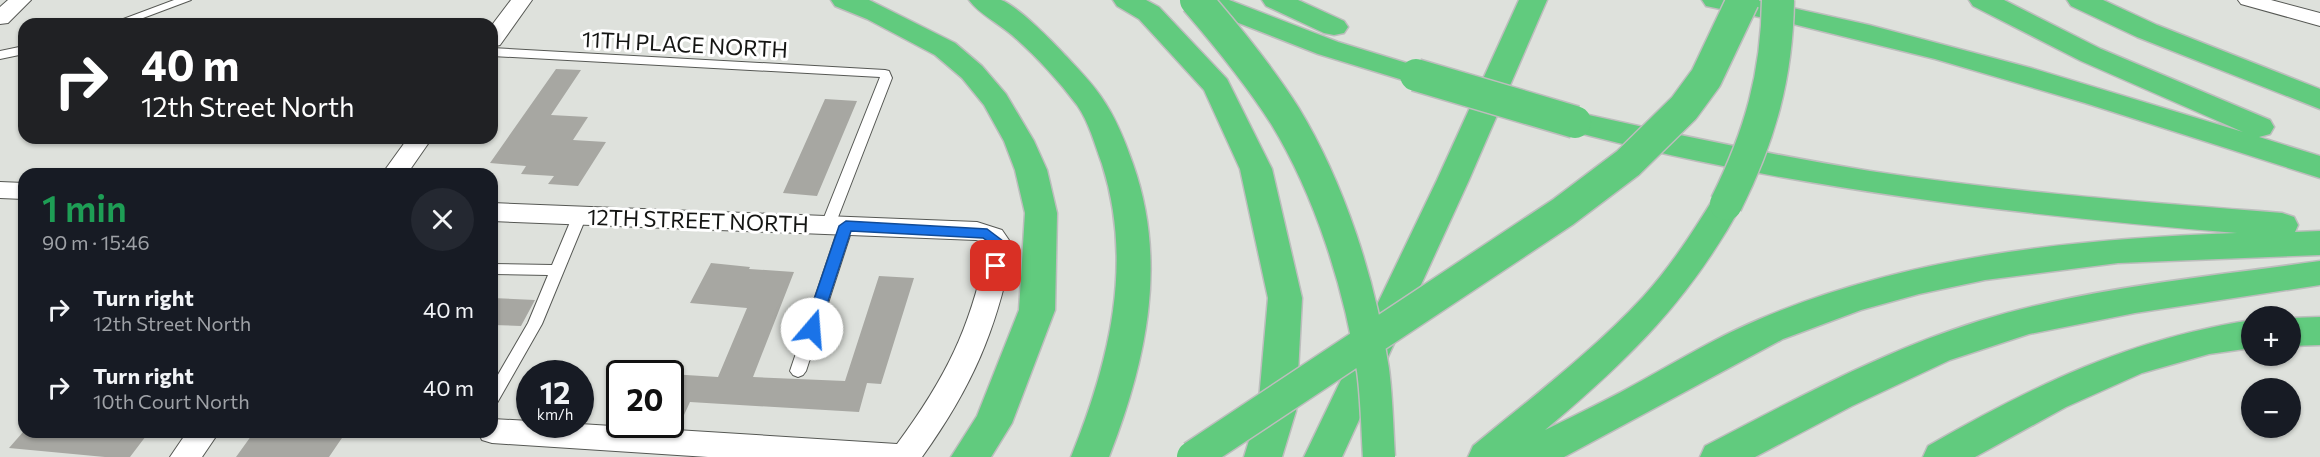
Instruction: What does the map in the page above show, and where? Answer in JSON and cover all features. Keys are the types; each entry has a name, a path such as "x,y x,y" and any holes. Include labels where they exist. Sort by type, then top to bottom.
{"highway":[{"path":"846,0 877,13 945,48 972,72 996,101 1019,141 1031,170 1041,213 1037,310 993,423 970,457"},
{"path":"983,0 1035,39 1092,106 1112,149 1126,193 1133,237 1135,289 1126,342 1111,406 1090,457"},
{"path":"1127,0 1149,13 1217,86 1256,169 1285,298 1276,411 1263,457"},
{"path":"1196,0 1238,49 1285,117 1308,160 1348,256 1373,371 1379,457"},
{"path":"1205,0 1328,48 1575,122 1781,167 1911,188 2129,213 2320,228"},
{"path":"1276,0 1358,37 1416,75"},
{"path":"1323,457 1533,0"},
{"path":"1716,0 1828,24 2016,73 2320,167"},
{"path":"1193,457 1552,218 1620,170 1679,111 1706,78 1743,0"},
{"path":"1487,457 1579,381 1632,329 1674,283 1704,243 1748,162 1770,94 1779,31 1778,0"},
{"path":"1983,0 2112,64 2320,150"},
{"path":"2081,0 2146,31 2320,100"},
{"path":"1529,457 1638,400 1713,356 1788,322 1856,296 1935,276 2009,262 2078,253 2169,247 2320,243"},
{"path":"1719,457 1839,395 1937,350 1982,334 2029,321 2135,300 2320,273"},
{"path":"2301,332 2320,331"},
{"path":"1942,457 2005,420 2093,376 2144,357 2204,342 2241,336"}],"street":[{"path":"0,18 21,0"},
{"path":"498,32 522,0"},
{"path":"2248,0 2320,20"},
{"path":"398,168 416,144"},
{"path":"0,190 18,191"},
{"name":"12TH STREET NORTH","path":"498,212 977,231 993,236 1000,244 988,304 975,339 946,399 904,457"},
{"path":"498,432 904,457"},
{"path":"185,457 199,438"}],"lane":[{"path":"133,18 185,0"},
{"path":"0,55 18,51"},
{"name":"11TH PLACE NORTH","path":"498,52 885,74 886,78 837,226"},
{"path":"498,389 535,324 580,215"},
{"path":"798,371 837,226"},
{"path":"498,269 558,270"}],"building":[{"path":"556,69 581,70 551,115 588,117 573,140 606,142 578,186 548,184 554,176 521,174 526,166 490,163"},
{"path":"825,99 857,101 817,196 783,193"},
{"path":"711,263 750,267 749,269 794,272 753,377 845,381 879,276 914,278 881,384 867,383 859,412 690,402 684,415 684,375 718,377 747,308 690,303"},
{"path":"498,298 535,300 521,326 498,325"},
{"path":"18,438 144,438 130,457 105,457 9,448"},
{"path":"250,438 342,438 329,457 236,457"}],"route":[{"path":"812,329 846,226 987,233 1000,244 996,266"}]}
